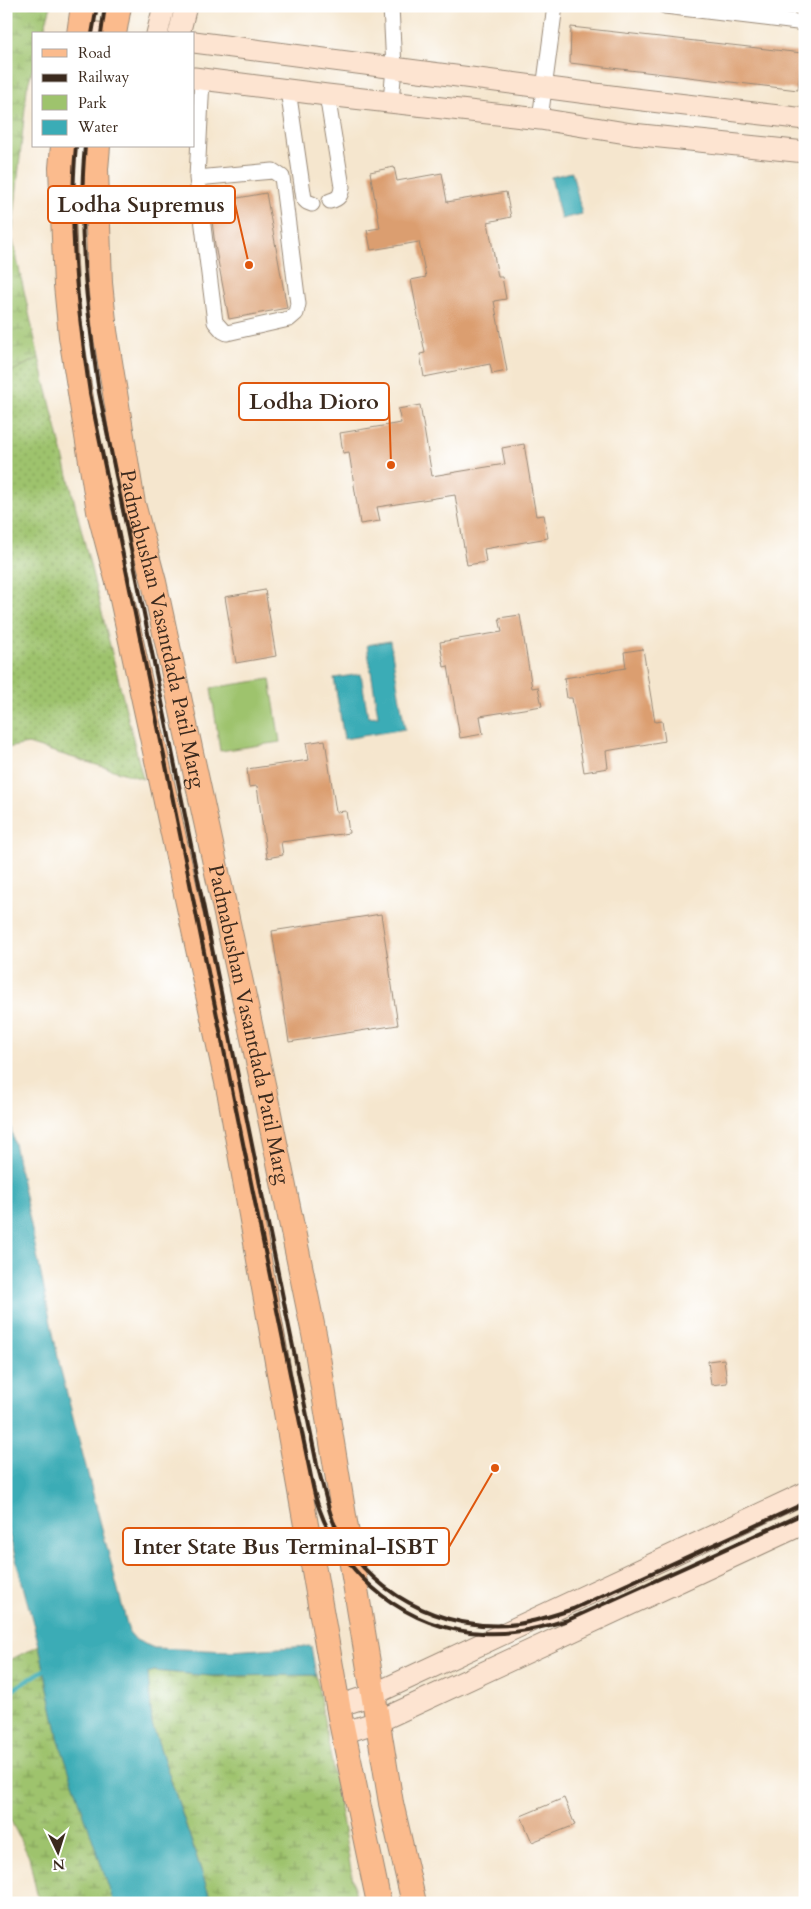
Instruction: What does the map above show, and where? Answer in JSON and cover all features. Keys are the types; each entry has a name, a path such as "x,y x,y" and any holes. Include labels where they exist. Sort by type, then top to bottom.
{"main road":[{"path":"79,32 83,6"},
{"path":"114,32 119,6"},
{"path":"158,32 164,6"},
{"path":"180,32 186,6"},
{"path":"195,42 626,98 805,119"},
{"path":"198,78 327,95 540,119 632,134 805,152"},
{"name":"Padmabushan Vasantdada Patil Marg","path":"64,148 61,168 66,294 99,511 120,590 230,1096 338,1706 379,1903"},
{"name":"Padmabushan Vasantdada Patil Marg","path":"98,148 96,169 101,290 105,331 133,504 154,582 315,1339 372,1695 391,1803 414,1903"},
{"path":"245,1182 282,1177"},
{"path":"253,1223 290,1216"},
{"path":"338,1706 372,1695 805,1493"},
{"path":"343,1732 377,1722 805,1523"},
{"path":"318,1593 355,1587"},
{"path":"601,1587 613,1611"}],"street":[{"path":"391,6 394,68 391,101"},
{"path":"540,119 555,6"},
{"path":"666,6 805,22"},
{"path":"197,178 273,171 282,177 298,304 296,313 289,320 227,333 215,322 197,178 198,78"},
{"path":"288,90 304,199 312,204"},
{"path":"327,95 342,186 340,196 336,200 330,201"}],"green space":[{"path":"6,6 51,6 44,32 32,32 32,71 27,88 12,237 39,358 6,374"},
{"path":"39,358 143,779 28,744 6,748 6,374"},
{"path":"270,679 280,742 220,751 211,688"},
{"path":"39,1645 59,1741 122,1903 39,1903 29,1857 6,1811 6,1662"},
{"path":"154,1671 211,1676 316,1675 357,1903 212,1903 152,1724 148,1673"}],"water":[{"path":"572,172 582,214 561,219 551,177"},
{"path":"390,641 405,729 344,739 334,678 361,674 368,717 378,716 367,645"},
{"path":"6,1104 60,1367 129,1632 136,1640 154,1648 230,1651 311,1646 316,1675 211,1676 154,1671 148,1673 152,1724 212,1903 114,1903 59,1741 39,1645 6,1523"}],"building":[{"path":"571,27 802,53 798,90 570,63"},
{"path":"394,167 397,181 442,173 447,202 506,192 511,217 488,222 498,277 502,277 506,299 494,301 507,371 492,374 490,364 424,377 420,354 425,353 411,280 426,277 419,242 371,250 367,230 380,228 370,172"},
{"path":"266,193 287,308 229,319 212,221 216,220 215,211 223,210 221,201"},
{"path":"420,405 432,476 505,464 502,448 524,444 536,516 544,515 548,538 484,549 486,562 467,565 455,495 377,507 380,521 360,524 349,452 343,453 340,433 401,423 398,409"},
{"path":"265,590 276,656 236,663 225,597"},
{"path":"520,615 532,688 538,687 542,706 480,716 483,734 460,738 448,666 444,667 440,642 502,632 499,618"},
{"path":"643,649 655,722 662,721 665,741 606,751 608,768 584,772 572,698 567,698 564,678 626,668 624,652"},
{"path":"325,740 336,812 346,811 349,833 281,842 283,855 267,858 257,786 249,787 247,769 309,760 306,743"},
{"path":"381,914 398,1025 289,1042 272,931"},
{"path":"724,1359 727,1383 711,1385 708,1361"},
{"path":"564,1798 575,1825 532,1842 521,1816"}],"waterway":[{"path":"6,1694 47,1668"}],"railway":[{"path":"92,32 97,6"},
{"path":"101,32 105,6"},
{"path":"76,148 73,208 74,239 78,301 90,393 313,1488 330,1533 344,1556 362,1577 382,1595 404,1610 428,1622 454,1629 482,1633 504,1633 568,1620 805,1513"},
{"path":"85,148 82,208 83,239 87,300 99,392 317,1465 333,1521 346,1546 364,1568 385,1587 409,1602 434,1614 462,1622 490,1625 518,1624 546,1618 573,1609 805,1503"}],"place":[{"name":"Lodha Supremus","path":"249,265"},
{"name":"Lodha Dioro","path":"391,465"},
{"name":"Inter State Bus Terminal-ISBT","path":"495,1468"}]}
